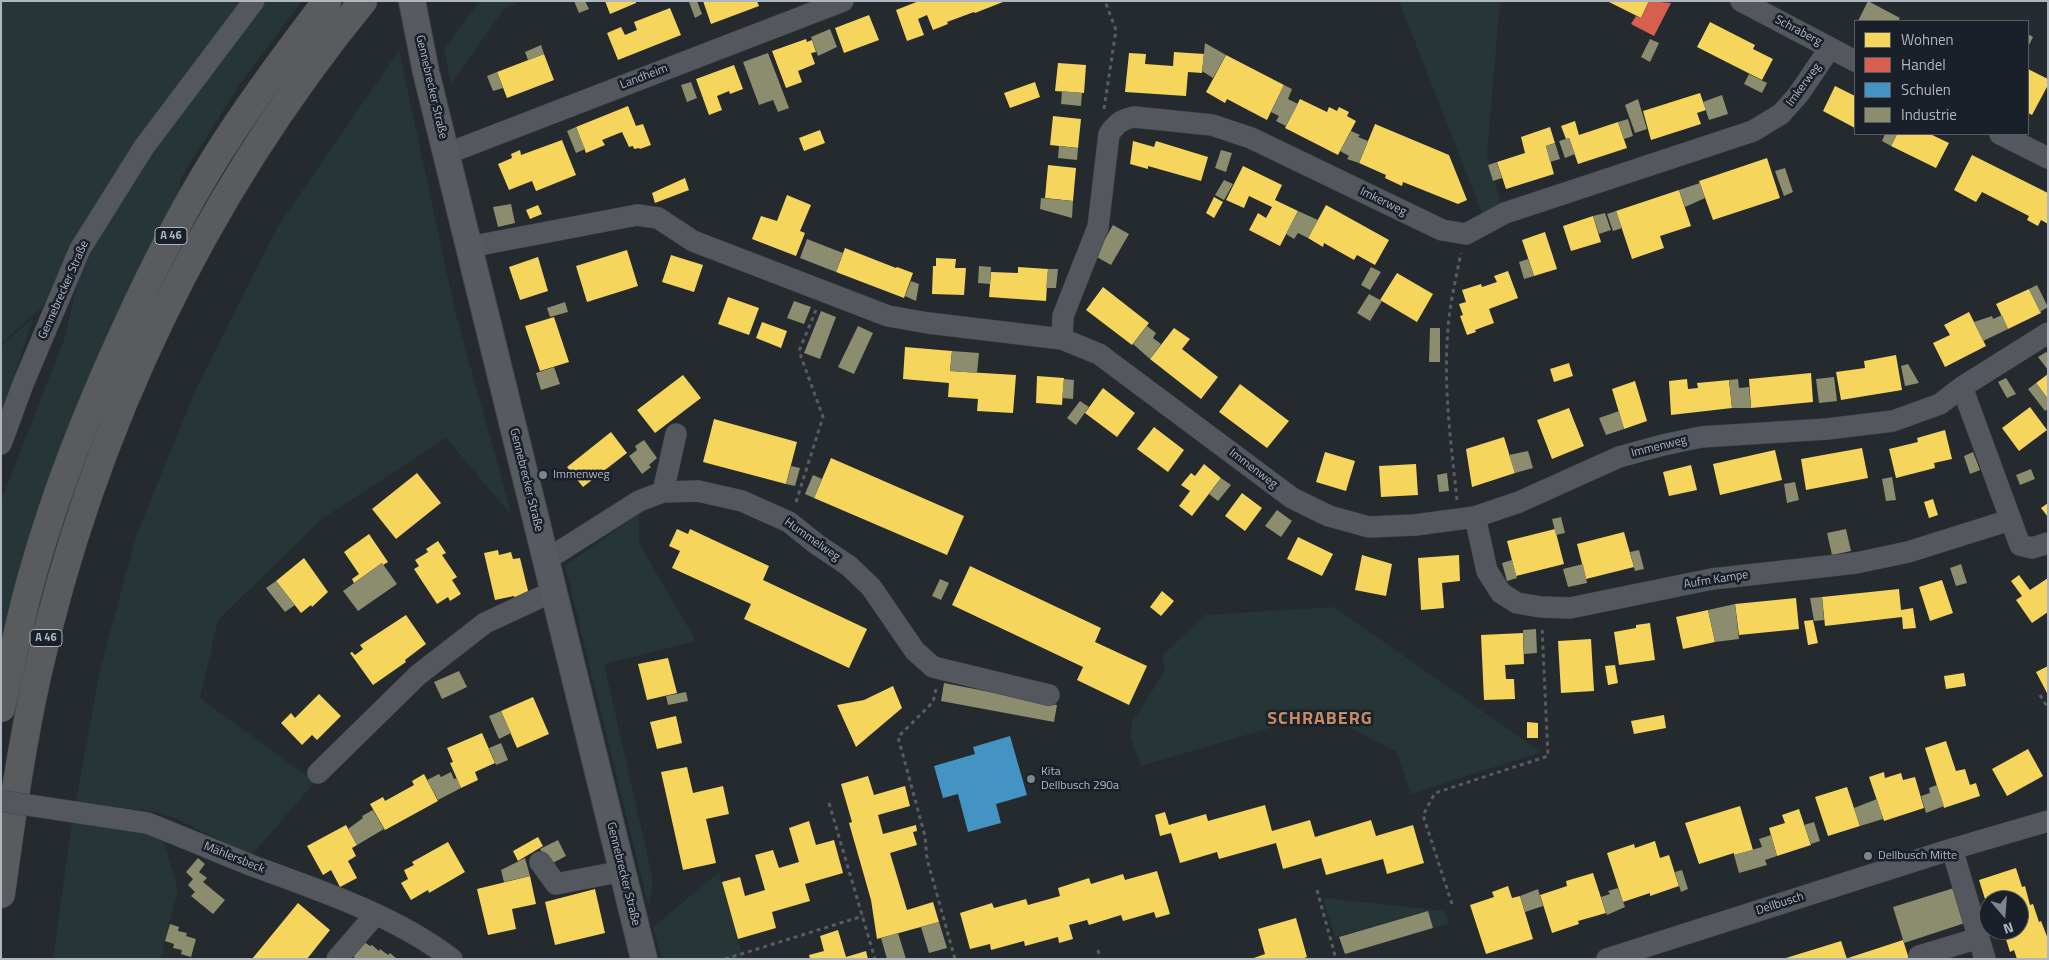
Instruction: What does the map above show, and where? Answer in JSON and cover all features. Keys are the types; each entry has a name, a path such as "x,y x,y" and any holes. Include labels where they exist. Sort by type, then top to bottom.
{"highway":[{"name":"A 46","path":"1,708 28,589 57,494 100,385 128,324 178,222 231,134 275,70 327,1"},
{"name":"A 46","path":"1,894 10,820 47,634 100,460 127,392 179,281 222,203 263,138 364,1"}],"main road":[{"name":"Gennebrecker Straße","path":"412,1 426,72 644,959"}],"street":[{"name":"Gennebrecker Straße","path":"1,444 23,384 80,249 144,147 254,1"},
{"name":"Landheim","path":"446,154 843,1"},
{"name":"Schraberg","path":"1757,4 1854,60"},
{"name":"Imkerweg","path":"1116,124 1124,119 1134,117 1212,125 1251,138 1442,230 1466,234 1505,214 1753,132 1781,114 1798,95 1830,48"},
{"path":"1062,339 1063,316 1098,226 1109,134 1116,124"},
{"path":"2002,135 2048,158"},
{"name":"Immenweg","path":"469,247 637,215 658,218 693,241 888,316 928,323 1062,339 1099,354 1292,498 1329,516 1369,526 1415,525 1468,518 1519,502 1619,457 1701,437 1827,430 1894,421 1940,404 1962,387 2048,333"},
{"path":"1962,387 2020,544 2032,548 2048,542"},
{"path":"663,492 676,434"},
{"name":"Hummelweg","path":"546,560 639,501 663,492 698,491 742,501 789,522 815,543 849,566 871,587 915,651 933,667 1049,695"},
{"name":"Aufm Kampe","path":"1468,518 1487,571 1501,593 1517,602 1570,608 1712,579 1856,563 1908,552 2010,520"},
{"path":"318,773 426,669 485,623 554,591"},
{"name":"Mählersbeck","path":"1,802 147,823 309,886 375,915 428,940 452,959"},
{"name":"Dellbusch","path":"1607,959 1952,849 2048,821"},
{"path":"1919,956 1979,938 1952,849"},
{"path":"540,862 556,884 622,871"},
{"path":"337,959 375,915"},
{"path":"1980,940 1985,959"}],"path":[{"path":"1106,1 1116,30 1103,108 1105,115 1116,124"},
{"path":"1466,234 1452,299 1448,327 1446,367 1448,422 1468,518"},
{"path":"789,522 823,417 799,351 823,292"},
{"path":"1452,904 1424,815 1435,793 1548,756 1541,606"},
{"path":"938,683 933,702 898,737 925,836 927,859 955,959"},
{"path":"2040,695 2048,708"},
{"path":"829,803 875,959"},
{"path":"1317,890 1336,959"},
{"path":"725,959 863,916"},
{"path":"1098,950 1100,959"}],"shaded area":[{"path":"1,1 249,1 70,251 40,312 39,310 1,344"},
{"path":"260,1 302,1 237,88 181,178 180,200 1,666 1,500 64,340 85,252 148,150"},
{"path":"480,1 521,1 504,9 451,84 444,49"},
{"path":"1399,1 1500,1 1487,155 1502,207 1482,213"},
{"path":"399,50 455,311 512,516 446,438 322,519 218,620 200,698 315,782 251,856 177,819 155,812 76,802 99,674 136,536 196,389 278,226"},
{"path":"34,317 1,414 1,346"},
{"path":"639,514 639,543 696,641 604,664 653,880 649,908 565,566"},
{"path":"1334,607 1541,752 1411,794 1397,752 1321,713 1141,766 1130,736 1132,722 1165,671 1162,656 1204,615"},
{"path":"72,822 146,834 164,842 178,890 160,959 53,959"},
{"path":"719,872 743,957 736,959 662,959 653,927"},
{"path":"1323,898 1445,911 1449,924 1433,928 1428,911 1335,937"}],"building: Wohnen":[{"path":"605,1 636,1 636,3 610,14"},
{"path":"703,1 757,1 759,6 711,24"},
{"path":"919,1 1003,2 947,22 948,24 933,30 927,15 918,19 924,35 907,41 896,10"},
{"path":"1607,1 1649,1 1641,18"},
{"path":"670,8 681,35 618,60 607,33 621,27 625,35 637,30 634,22"},
{"path":"869,15 879,40 844,53 835,28"},
{"path":"1710,22 1755,45 1753,49 1773,59 1762,80 1697,47"},
{"path":"806,39 807,42 812,40 816,52 811,53 815,64 798,71 802,82 786,88 772,51"},
{"path":"1174,52 1204,54 1202,73 1188,72 1186,96 1125,92 1129,53 1146,54 1145,64 1173,66"},
{"path":"544,54 554,80 507,98 497,72"},
{"path":"1226,55 1284,85 1267,120 1227,99 1225,103 1206,92"},
{"path":"1058,63 1086,65 1084,93 1055,91"},
{"path":"734,65 743,89 730,94 729,91 717,96 722,110 709,115 696,79"},
{"path":"2029,70 2048,79 2048,85 2032,115 2029,114"},
{"path":"1035,82 1040,97 1010,108 1004,93"},
{"path":"1835,86 1854,96 1854,127 1823,111"},
{"path":"1700,93 1706,110 1697,113 1701,124 1651,140 1643,111"},
{"path":"1300,99 1327,112 1329,107 1337,111 1339,107 1349,112 1347,116 1356,121 1338,155 1285,128"},
{"path":"628,106 636,126 643,124 651,145 640,149 634,149 633,146 629,147 622,132 602,140 605,145 586,153 576,127"},
{"path":"1053,116 1081,119 1078,148 1050,145"},
{"path":"1575,121 1579,135 1618,122 1627,148 1578,164 1569,138 1566,139 1561,126"},
{"path":"1375,124 1449,155 1467,200 1458,204 1403,182 1402,186 1385,178 1386,175 1359,163"},
{"path":"1550,127 1555,143 1546,146 1554,174 1506,189 1497,162 1525,153 1521,137"},
{"path":"820,130 825,143 804,151 799,138"},
{"path":"1896,135 1932,135 1949,143 1936,168 1891,146"},
{"path":"562,140 576,175 536,191 532,181 509,190 498,164 512,158 511,154 520,150 521,155"},
{"path":"1133,141 1154,147 1156,141 1208,157 1201,181 1148,166 1148,169 1130,164"},
{"path":"1972,155 2048,193 2048,224 2041,220 2038,226 2027,220 2029,216 1982,192 1976,202 1954,190"},
{"path":"1767,158 1780,198 1713,220 1699,181"},
{"path":"1048,165 1076,168 1073,201 1045,198"},
{"path":"1243,166 1282,185 1275,200 1298,211 1280,246 1249,230 1258,213 1266,218 1272,207 1249,196 1244,208 1226,200"},
{"path":"685,178 689,190 655,203 652,193"},
{"path":"1679,190 1691,226 1660,236 1664,248 1632,259 1616,211"},
{"path":"787,195 811,205 800,231 805,233 796,256 752,239 761,216 777,221"},
{"path":"1214,197 1223,202 1214,218 1206,213"},
{"path":"538,205 542,214 530,219 526,210"},
{"path":"1326,205 1389,240 1375,265 1357,255 1354,260 1324,243 1323,247 1308,238"},
{"path":"1593,216 1601,242 1571,251 1563,226"},
{"path":"1545,232 1557,269 1534,276 1522,240"},
{"path":"845,248 913,273 904,298 836,272"},
{"path":"627,250 638,286 587,302 576,266"},
{"path":"671,255 703,265 694,292 662,282"},
{"path":"538,257 548,291 520,300 509,267"},
{"path":"936,258 956,259 955,268 966,268 964,295 932,294 933,266 936,266"},
{"path":"1018,267 1048,269 1046,301 989,297 991,272 1018,273"},
{"path":"1508,271 1518,298 1489,309 1494,323 1467,335 1460,316 1463,315 1459,304 1466,302 1462,290 1481,284 1482,287 1497,282 1494,276"},
{"path":"1397,273 1433,294 1417,322 1380,300"},
{"path":"1103,287 1149,323 1132,345 1086,310"},
{"path":"2029,289 2041,313 2008,329 1996,304"},
{"path":"728,297 759,308 749,335 718,324"},
{"path":"1969,312 1986,346 1945,367 1933,343 1950,335 1944,325"},
{"path":"554,317 569,362 540,371 525,326"},
{"path":"762,322 787,331 781,348 756,338"},
{"path":"1174,328 1190,339 1182,349 1218,377 1201,399 1150,359"},
{"path":"905,347 952,351 950,371 1016,375 1013,413 977,411 978,399 948,397 949,383 903,379"},
{"path":"1896,355 1902,390 1841,400 1836,372 1865,368 1864,361"},
{"path":"1569,363 1573,376 1554,382 1550,369"},
{"path":"1811,373 1813,402 1751,408 1749,379"},
{"path":"2048,374 2048,399 2036,383"},
{"path":"683,375 701,398 655,433 637,410"},
{"path":"1037,376 1064,378 1062,405 1036,403"},
{"path":"1687,379 1688,389 1698,388 1697,383 1729,380 1732,408 1671,415 1669,381"},
{"path":"1635,381 1647,421 1624,429 1612,389"},
{"path":"1240,384 1289,421 1267,448 1219,412"},
{"path":"1103,388 1135,413 1117,437 1085,413"},
{"path":"2030,407 2047,430 2019,451 2002,428"},
{"path":"1569,408 1584,446 1552,459 1537,420"},
{"path":"714,419 797,442 786,484 703,462"},
{"path":"1154,427 1184,450 1168,472 1137,449"},
{"path":"1945,430 1952,459 1934,463 1935,468 1896,478 1889,449 1918,442 1917,438"},
{"path":"611,432 627,453 583,487 567,467"},
{"path":"1504,437 1515,473 1472,487 1466,449"},
{"path":"1862,448 1868,478 1806,490 1801,459"},
{"path":"1775,450 1782,480 1720,495 1713,464"},
{"path":"1325,452 1355,461 1346,491 1316,482"},
{"path":"831,458 964,516 947,555 814,498"},
{"path":"1204,464 1221,478 1192,516 1179,506 1190,491 1181,485 1191,473 1195,476"},
{"path":"1416,464 1418,495 1381,497 1379,466"},
{"path":"1691,465 1697,490 1669,496 1663,472"},
{"path":"417,473 441,503 396,539 372,509"},
{"path":"1242,493 1262,508 1245,531 1225,516"},
{"path":"1933,499 1938,515 1929,518 1924,502"},
{"path":"2048,503 2048,517 2041,508"},
{"path":"677,529 688,534 690,529 769,566 763,580 867,629 849,668 744,619 751,604 672,568 680,551 669,546"},
{"path":"1555,529 1564,564 1516,576 1507,541"},
{"path":"1624,532 1634,567 1586,579 1577,544"},
{"path":"369,534 388,562 383,565 382,563 354,583 352,579 359,574 344,552"},
{"path":"1298,537 1333,554 1322,576 1287,559"},
{"path":"438,541 446,553 442,555 457,577 452,580 461,594 450,601 448,597 437,604 414,569 419,566 415,560 428,552 426,549"},
{"path":"498,550 499,555 511,552 513,559 520,558 529,595 495,600 484,553"},
{"path":"1362,555 1392,564 1386,596 1355,590"},
{"path":"1459,555 1460,581 1442,583 1444,608 1421,610 1418,558"},
{"path":"304,558 328,592 312,607 311,605 301,613 276,581"},
{"path":"970,566 1101,628 1095,642 1147,666 1129,705 1077,680 1083,667 952,605"},
{"path":"2019,575 2030,590 2048,578 2048,612 2032,623 2016,600 2022,596 2011,581"},
{"path":"1942,580 1953,613 1930,621 1919,587"},
{"path":"1899,589 1901,610 1913,608 1916,628 1903,629 1902,617 1825,626 1822,597"},
{"path":"1162,591 1174,601 1161,616 1150,607"},
{"path":"1796,598 1799,629 1739,635 1735,604"},
{"path":"1708,610 1715,642 1683,649 1676,617"},
{"path":"406,615 426,644 405,660 406,662 373,685 350,653 352,652 355,655 363,649 360,645"},
{"path":"1813,620 1818,643 1808,645 1804,621"},
{"path":"1650,623 1655,660 1619,665 1614,632"},
{"path":"1523,633 1524,664 1505,665 1506,679 1514,679 1515,699 1484,700 1481,635"},
{"path":"1591,639 1594,691 1561,693 1558,641"},
{"path":"668,658 677,693 647,700 638,664"},
{"path":"1615,665 1618,683 1608,685 1605,666"},
{"path":"2048,666 2048,695 2036,672"},
{"path":"1964,673 1966,686 1946,689 1944,676"},
{"path":"893,686 902,708 856,747 837,705 864,700"},
{"path":"319,694 341,716 317,740 312,735 302,745 281,723 291,713 295,718"},
{"path":"533,697 549,734 517,748 501,711"},
{"path":"1664,715 1666,728 1634,734 1631,721"},
{"path":"676,716 682,743 657,749 650,722"},
{"path":"1527,722 1538,723 1538,738 1527,738"},
{"path":"482,733 495,763 475,772 478,780 461,788 450,763 453,762 447,748"},
{"path":"1946,741 1956,771 1965,769 1970,785 1976,783 1980,796 1944,808 1925,748"},
{"path":"2028,749 2043,776 2007,796 1992,769"},
{"path":"687,767 693,793 723,786 729,814 706,819 716,863 683,870 661,772"},
{"path":"1884,772 1885,778 1901,773 1903,780 1915,777 1924,808 1884,821 1869,777"},
{"path":"424,774 438,801 385,830 370,804 383,797 385,801 414,785 412,781"},
{"path":"868,776 874,795 905,786 910,806 878,815 883,834 916,825 917,831 913,832 917,845 890,853 907,910 933,902 939,922 877,939 871,900 849,823 852,822 841,784"},
{"path":"1847,787 1860,826 1828,836 1815,797"},
{"path":"1265,805 1272,831 1310,820 1315,837 1371,820 1376,836 1413,825 1424,863 1387,874 1383,859 1326,875 1321,858 1283,869 1276,843 1219,859 1217,852 1180,863 1171,833 1160,836 1155,815 1165,812 1169,825 1206,814 1208,821"},
{"path":"1740,806 1753,850 1734,855 1734,853 1699,864 1685,823"},
{"path":"1799,809 1811,845 1777,856 1769,828 1785,823 1782,815"},
{"path":"809,821 816,845 834,840 843,873 805,884 810,901 772,912 776,928 738,939 722,882 740,877 745,896 765,890 755,855 773,850 779,868 799,862 789,828"},
{"path":"346,825 357,845 352,848 356,856 348,861 357,878 340,887 331,870 323,875 307,846"},
{"path":"538,837 543,846 518,861 513,851"},
{"path":"1655,841 1660,858 1669,855 1679,886 1650,896 1650,893 1623,902 1607,853 1634,844 1635,848"},
{"path":"448,842 465,872 429,893 428,890 411,900 401,883 408,879 404,870 414,865 412,862"},
{"path":"2016,868 2022,887 2025,886 2026,890 1982,890 1979,880"},
{"path":"1157,871 1170,914 1156,918 1154,912 1123,921 1121,915 1089,925 1087,920 1069,925 1073,939 1059,943 1058,937 1025,946 1024,941 991,950 990,944 970,949 960,913 992,903 994,908 1026,899 1028,905 1060,896 1058,888 1089,878 1091,884 1123,874 1125,880"},
{"path":"1593,873 1606,913 1578,921 1579,924 1552,933 1540,895 1567,886 1566,881"},
{"path":"530,876 536,904 512,909 516,929 488,935 477,889"},
{"path":"1508,886 1512,898 1520,896 1533,939 1486,954 1470,905 1494,897 1492,892"},
{"path":"595,889 605,933 555,945 545,902"},
{"path":"2029,901 2030,905 2033,904 2039,922 2041,921 2048,939 2048,959 2017,959 2014,950 2010,952 2006,940 2029,940"},
{"path":"298,903 330,930 307,959 252,959"},
{"path":"1296,918 1307,957 1301,959 1251,959 1265,954 1258,929"},
{"path":"838,930 846,957 866,951 868,959 810,959 809,955 824,951 820,936"},
{"path":"1903,940 1909,959 1848,959 1848,958"},
{"path":"1841,941 1847,959 1786,959 1786,958"}],"building: Handel":[{"path":"1649,1 1671,3 1654,36 1631,24 1636,16 1641,18"}],"building: Schulen":[{"path":"1010,736 1027,795 996,804 1001,823 968,832 958,794 943,798 934,766 975,754 973,747"}],"building: Industrie":[{"path":"574,1 585,1 589,9 579,13"},
{"path":"697,1 702,14 695,18 689,2"},
{"path":"1868,1 1900,18 1899,20 1858,20"},
{"path":"830,29 837,47 818,56 811,37"},
{"path":"2029,35 2033,37 2029,45"},
{"path":"1650,39 1659,43 1650,62 1641,57"},
{"path":"1205,43 1226,55 1213,78 1202,71"},
{"path":"541,45 544,54 528,60 525,52"},
{"path":"768,53 789,108 778,112 773,100 759,105 743,62"},
{"path":"497,72 503,88 493,91 487,76"},
{"path":"1749,74 1767,83 1762,93 1744,84"},
{"path":"691,82 697,98 687,102 681,85"},
{"path":"1284,85 1292,89 1288,99 1298,104 1286,126 1276,121 1279,116 1271,112"},
{"path":"1062,91 1082,93 1081,106 1061,104"},
{"path":"1722,95 1728,114 1709,120 1703,102"},
{"path":"1638,99 1647,129 1635,133 1625,105"},
{"path":"1628,119 1633,136 1624,139 1618,122"},
{"path":"576,127 585,149 576,153 567,131"},
{"path":"1351,131 1360,135 1358,137 1368,141 1359,163 1347,159 1349,156 1340,151"},
{"path":"1885,135 1896,135 1891,146 1882,141"},
{"path":"1569,138 1575,154 1565,158 1559,141"},
{"path":"1555,143 1560,159 1550,162 1546,146"},
{"path":"1059,146 1078,148 1077,160 1058,158"},
{"path":"1221,150 1232,153 1226,172 1215,168"},
{"path":"1497,162 1502,178 1493,181 1488,165"},
{"path":"1785,168 1793,192 1784,196 1775,171"},
{"path":"1224,180 1233,184 1224,200 1215,195"},
{"path":"1700,183 1705,198 1685,207 1679,190"},
{"path":"1041,198 1073,201 1072,218 1040,209"},
{"path":"511,204 515,223 498,227 493,207"},
{"path":"1298,211 1318,220 1308,238 1298,233 1294,239 1286,234"},
{"path":"1616,211 1622,228 1613,231 1607,214"},
{"path":"1605,213 1611,230 1599,234 1593,216"},
{"path":"1113,225 1129,234 1111,265 1095,256"},
{"path":"807,239 843,253 836,272 800,258"},
{"path":"1528,259 1534,276 1524,279 1519,262"},
{"path":"979,266 991,267 990,284 978,283"},
{"path":"1371,267 1381,272 1370,290 1361,285"},
{"path":"1048,269 1058,269 1056,288 1046,288"},
{"path":"911,281 919,284 916,301 905,296"},
{"path":"2037,285 2048,307 2040,312 2029,289"},
{"path":"1369,294 1382,301 1370,321 1357,313"},
{"path":"794,301 811,307 804,324 787,318"},
{"path":"565,302 568,312 550,317 547,308"},
{"path":"821,311 836,317 820,359 804,353"},
{"path":"2002,315 2008,329 1983,341 1974,322 1992,316 1993,319"},
{"path":"858,326 873,333 854,374 838,367"},
{"path":"1147,326 1156,333 1153,338 1161,344 1150,359 1133,344"},
{"path":"1430,328 1440,328 1440,362 1429,362"},
{"path":"952,351 979,353 977,373 950,371"},
{"path":"2046,352 2048,354 2048,370 2038,357"},
{"path":"1908,364 1919,383 1905,386 1901,366"},
{"path":"554,367 560,384 541,390 536,373"},
{"path":"1834,377 1837,401 1819,403 1816,379"},
{"path":"2006,378 2016,394 2007,398 1998,382"},
{"path":"1064,379 1074,380 1073,399 1062,398"},
{"path":"1738,379 1739,388 1749,387 1751,408 1732,408 1729,380"},
{"path":"2036,383 2048,399 2048,409 2045,411 2028,389"},
{"path":"1080,401 1089,407 1076,425 1067,418"},
{"path":"1619,411 1624,429 1606,435 1599,418"},
{"path":"644,440 657,458 649,465 651,467 642,474 629,456 637,450 635,446"},
{"path":"1528,451 1533,468 1515,473 1509,455"},
{"path":"1973,452 1980,470 1970,474 1964,456"},
{"path":"791,466 800,468 795,486 786,484"},
{"path":"2031,469 2035,479 2020,485 2016,475"},
{"path":"1447,473 1449,491 1439,492 1437,475"},
{"path":"813,475 822,479 814,498 805,494"},
{"path":"1892,477 1896,500 1886,501 1882,479"},
{"path":"1221,478 1231,485 1218,501 1209,494"},
{"path":"1795,482 1799,500 1787,503 1784,484"},
{"path":"1277,510 1292,521 1281,537 1265,526"},
{"path":"1561,517 1565,533 1556,535 1552,519"},
{"path":"1846,529 1851,551 1832,555 1827,533"},
{"path":"1639,550 1644,569 1635,571 1630,552"},
{"path":"1512,560 1517,578 1507,581 1502,563"},
{"path":"382,563 397,584 358,611 343,591"},
{"path":"1583,564 1587,583 1568,587 1563,569"},
{"path":"1961,564 1967,583 1956,586 1950,568"},
{"path":"940,579 949,583 941,600 932,596"},
{"path":"276,581 295,605 285,612 266,588"},
{"path":"1822,597 1824,620 1814,621 1810,598"},
{"path":"1735,604 1739,639 1715,642 1708,610"},
{"path":"1536,629 1537,653 1524,654 1523,630"},
{"path":"459,671 467,687 442,699 434,682"},
{"path":"944,683 1057,705 1054,722 941,701"},
{"path":"686,692 688,701 668,705 666,696"},
{"path":"501,711 511,733 499,739 489,716"},
{"path":"501,743 508,760 496,765 489,748"},
{"path":"451,772 454,779 457,778 461,788 438,800 427,780 439,774 441,777"},
{"path":"1937,785 1944,806 1926,813 1921,796 1930,793 1929,788"},
{"path":"1877,799 1883,819 1860,826 1854,808"},
{"path":"373,810 384,829 357,845 348,829 363,818 362,816"},
{"path":"1814,822 1820,841 1811,844 1804,825"},
{"path":"1771,835 1777,856 1765,860 1767,865 1739,873 1734,855 1762,847 1759,839"},
{"path":"558,840 566,856 549,865 540,849"},
{"path":"198,858 205,864 199,872 207,878 203,882 225,900 213,914 191,896 195,892 188,885 193,879 186,872"},
{"path":"525,858 530,876 504,882 501,870"},
{"path":"1682,870 1688,889 1681,892 1675,872"},
{"path":"1618,888 1625,907 1607,915 1601,897 1610,894 1608,891"},
{"path":"1954,888 1965,923 1904,943 1893,907"},
{"path":"1538,889 1543,906 1525,912 1520,896"},
{"path":"1428,911 1433,928 1345,954 1339,937"},
{"path":"939,922 947,948 929,953 921,927"},
{"path":"170,924 179,927 178,931 187,933 186,936 196,939 191,957 181,954 182,950 173,948 174,944 165,941"},
{"path":"898,933 906,959 887,959 881,938"},
{"path":"363,941 388,955 390,953 397,959 356,959 351,954"}],"place":[{"name":"Immenweg","path":"543,475"},
{"name":"Kita Dellbusch 290a","path":"1031,779"},
{"name":"Dellbusch Mitte","path":"1868,856"}],"district":[{"name":"SCHRABERG","path":"1320,720"}]}
